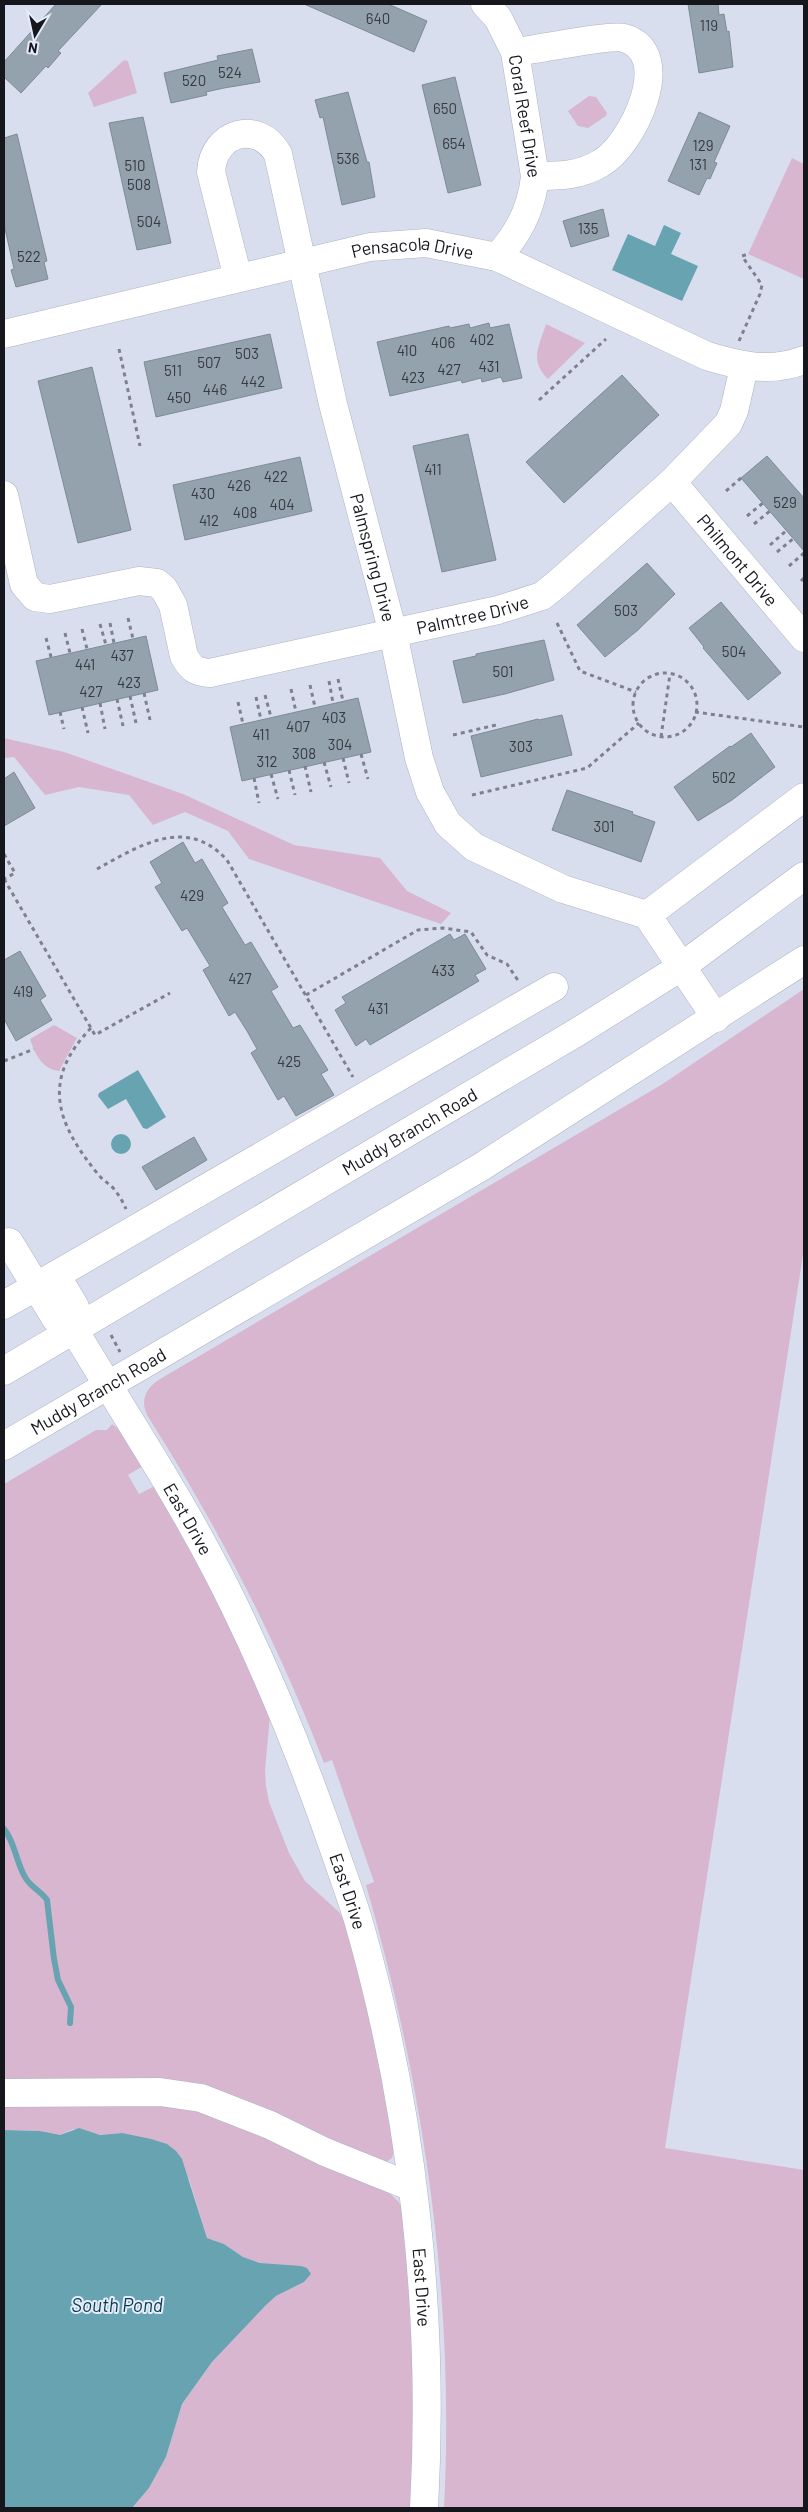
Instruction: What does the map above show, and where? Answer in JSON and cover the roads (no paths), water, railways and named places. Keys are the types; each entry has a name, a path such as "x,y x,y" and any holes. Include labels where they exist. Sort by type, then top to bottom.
{"street":[{"name":"Coral Reef Drive","path":"485,4 498,18 515,52 535,176 534,192 522,222 513,240 497,257"},
{"path":"515,52 618,37 635,43 641,48 648,68 644,100 628,137 617,152 602,163 584,172 568,176 535,176"},
{"name":"Palmspring Drive","path":"238,278 211,172 215,150 230,137 245,134 255,135 273,145 278,154 333,404 393,633 419,758 430,792 448,824 474,847 562,888 646,916"},
{"name":"Pensacola Drive","path":"4,334 370,247 426,243 497,257 707,356 744,367 770,368 804,360"},
{"name":"Palmtree Drive","path":"4,495 24,584 35,597 50,598 139,581 157,584 164,589 173,605 184,656 193,670 210,673 498,610 542,596 558,584 672,482 728,424 734,411 744,367"},
{"name":"Philmont Drive","path":"672,482 804,638"},
{"path":"716,1018 646,916 804,796"},
{"name":"Muddy Branch Road","path":"4,1370 579,1031 681,967 804,876"},
{"name":"Muddy Branch Road","path":"4,1446 107,1384 481,1167 804,960"},
{"path":"4,1305 554,987"},
{"path":"9,1242 46,1281 56,1319 74,1330"},
{"name":"East Drive","path":"74,1330 194,1531 234,1604 268,1677 298,1751 359,1922 386,2038 412,2187 420,2261 427,2397 424,2508"},
{"path":"4,2093 160,2092 201,2098 270,2125 325,2152 412,2187"}],"water":[{"path":"664,225 681,233 671,254 698,266 682,301 612,270 628,234 655,246"},
{"path":"138,1070 166,1117 147,1129 143,1128 126,1099 108,1109 98,1096 99,1093"},
{"path":"121,1134 128,1137 131,1144 128,1151 121,1154 114,1151 111,1144 114,1137"},
{"name":"South Pond","path":"79,2128 100,2135 122,2133 167,2144 182,2159 207,2238 224,2244 243,2257 260,2263 301,2266 307,2268 311,2274 304,2282 276,2296 212,2362 182,2404 166,2457 149,2488 132,2508 4,2508 4,2130 40,2131 60,2135"}],"waterway":[{"path":"4,1829 11,1840 25,1877 47,1900 54,1959 58,1980 71,2007 70,2023"}]}
